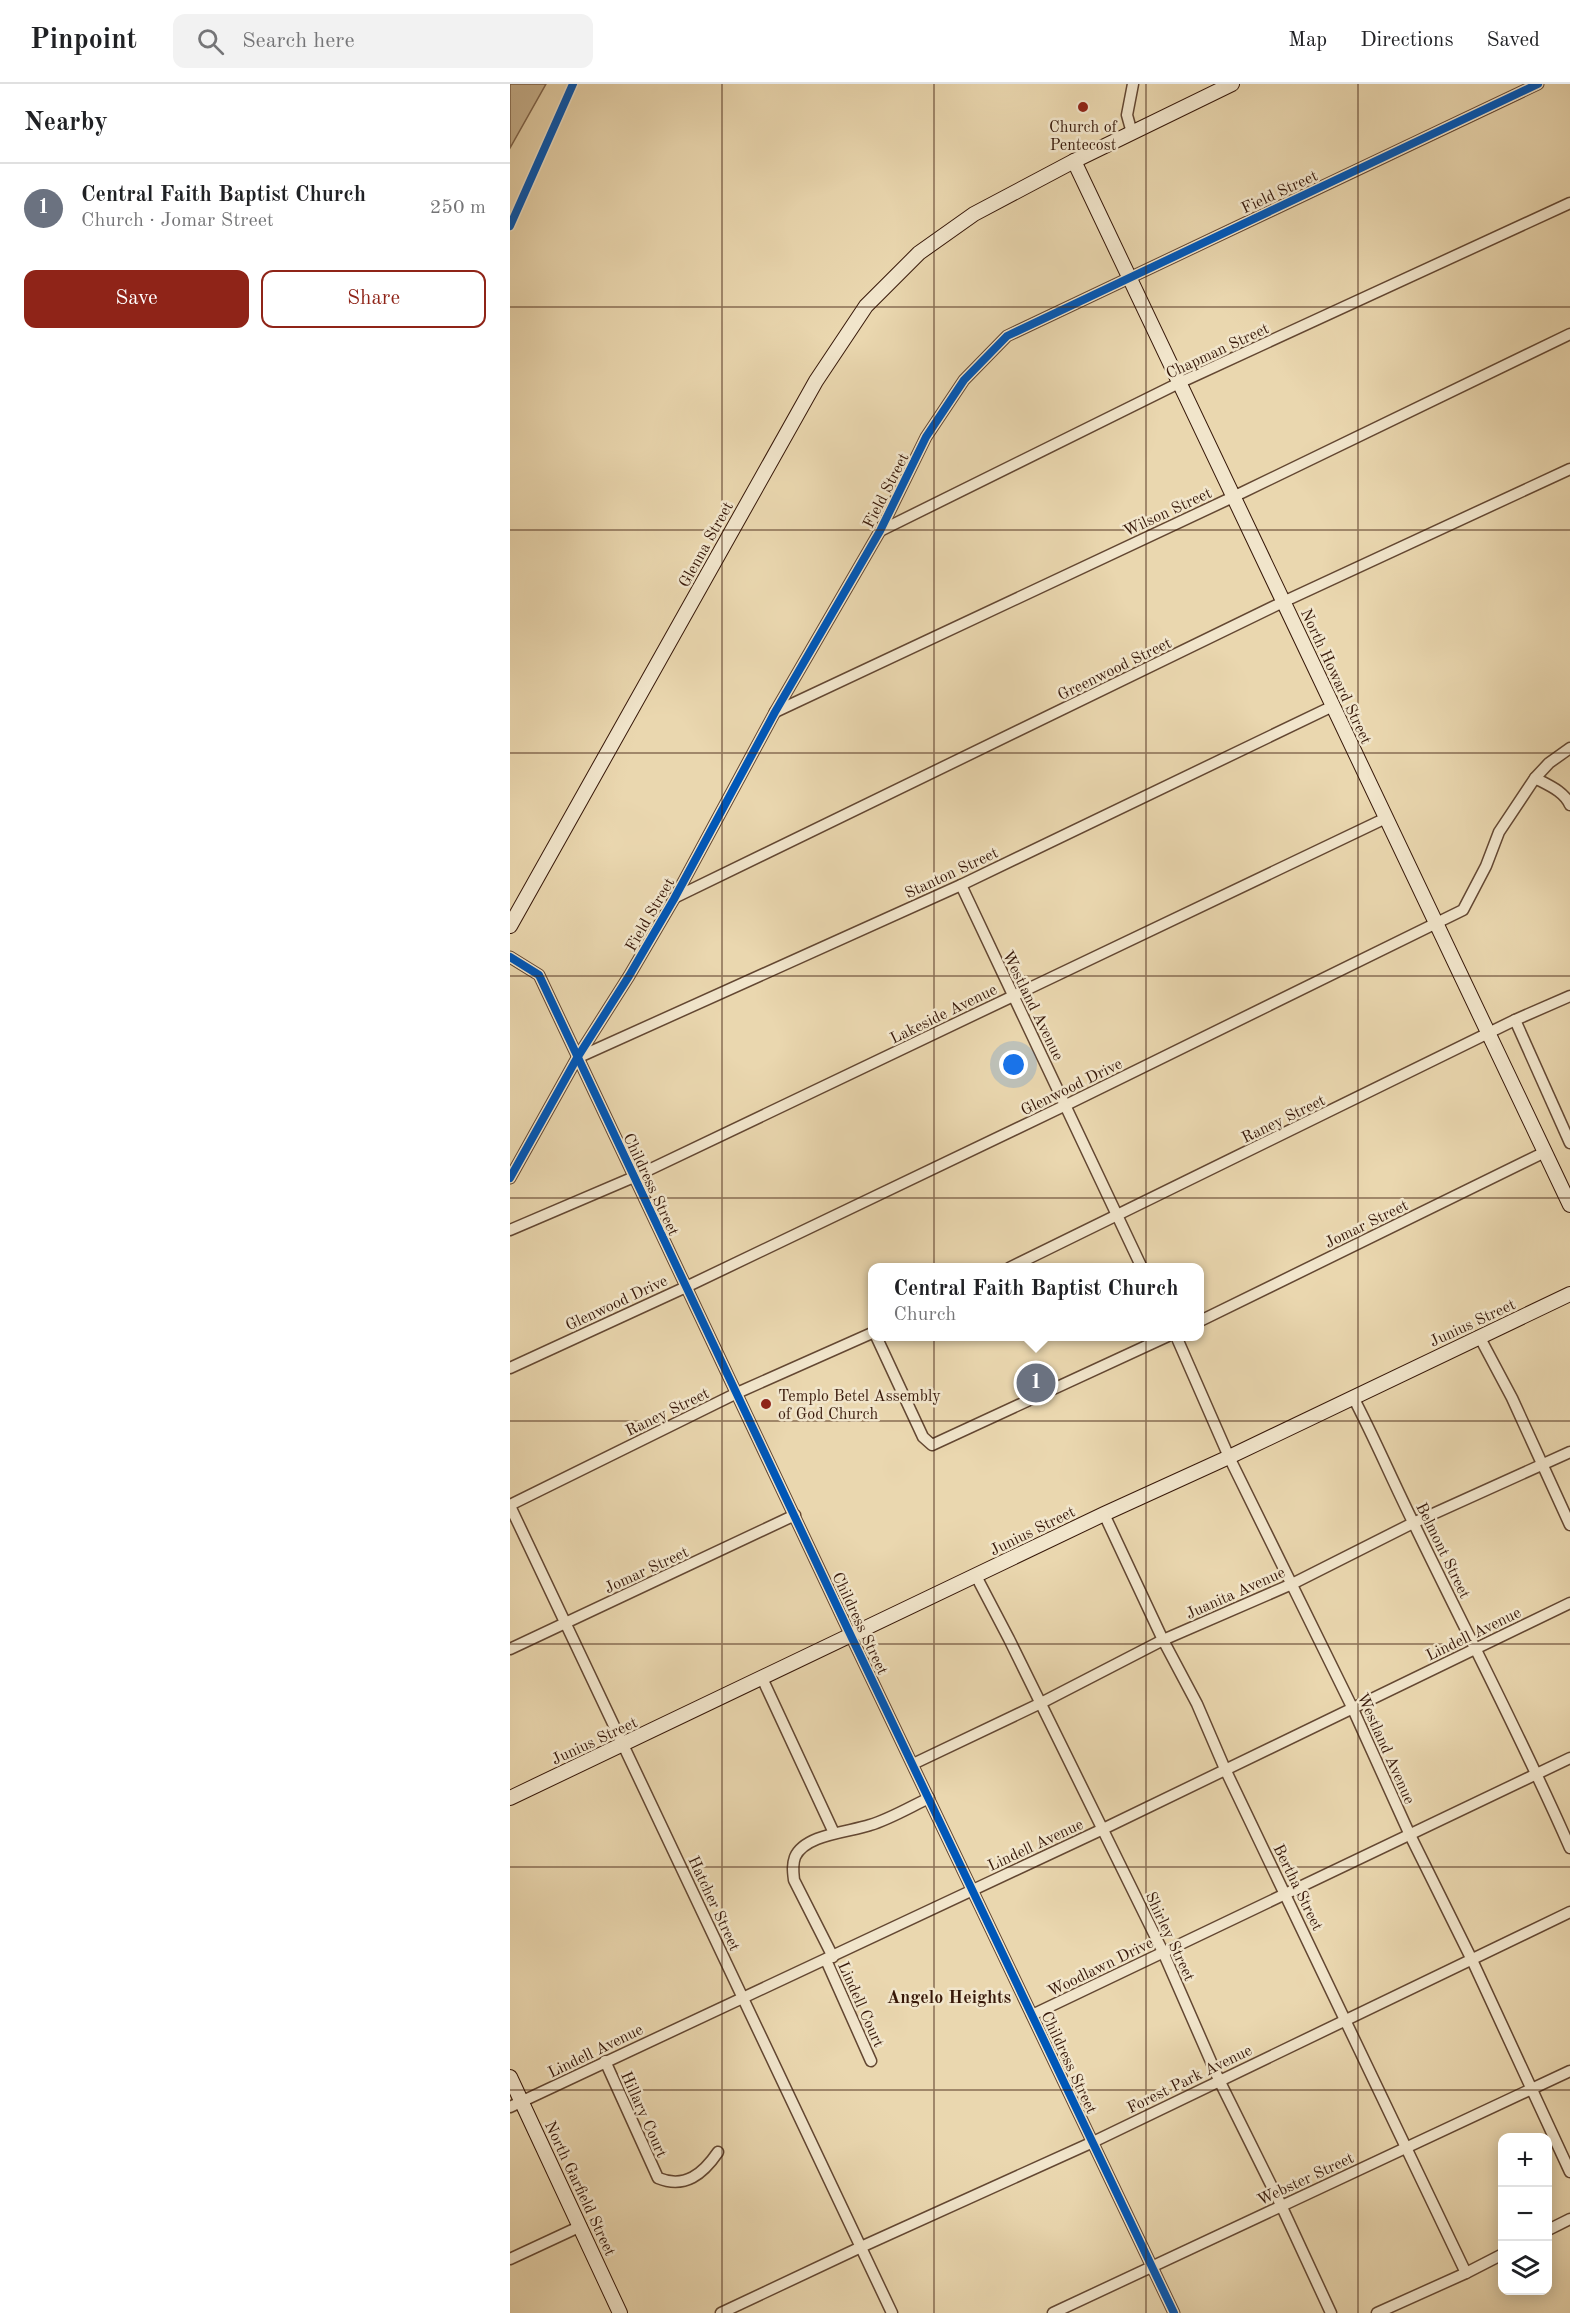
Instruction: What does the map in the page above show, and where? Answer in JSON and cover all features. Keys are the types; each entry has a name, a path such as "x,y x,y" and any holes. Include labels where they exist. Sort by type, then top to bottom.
{"street":[{"path":"1132,133 1127,115 1133,84"},
{"name":"Glenna Street","path":"510,926 816,381 866,306 919,253 974,214 1074,161 1232,84"},
{"name":"Field Street","path":"510,1178 578,1058 674,899 775,712 880,531 926,437 964,380 1007,336 1538,84"},
{"name":"North Howard Street","path":"1074,161 1570,1205"},
{"name":"Chapman Street","path":"880,531 1179,383 1570,203"},
{"name":"Wilson Street","path":"775,712 1570,334"},
{"name":"Greenwood Street","path":"674,899 1283,602 1570,469"},
{"name":"Stanton Street","path":"578,1058 961,885 1333,706"},
{"name":"Glenwood Drive","path":"510,1368 686,1287 1066,1105 1463,910 1486,866 1499,832 1535,778 1570,748"},
{"path":"1535,778 1555,788 1567,798 1570,805"},
{"name":"Lakeside Avenue","path":"510,1230 634,1177 1386,818"},
{"name":"Westland Avenue","path":"961,885 1140,1263"},
{"name":"Childress Street","path":"510,957 539,975 1174,2313"},
{"name":"Raney Street","path":"1019,1263 1515,1020 1570,996"},
{"path":"1515,1020 1570,1143"},
{"name":"Jomar Street","path":"1204,1319 1545,1152"},
{"name":"Junius Street","path":"510,1798 1570,1294"},
{"name":"Raney Street","path":"510,1505 737,1393 868,1335"},
{"path":"1479,1336 1544,1464 1570,1525"},
{"path":"878,1341 923,1437 932,1445 1157,1341"},
{"name":"Westland Avenue","path":"1178,1341 1229,1457 1352,1707 1409,1833 1472,1960 1570,2172"},
{"name":"Belmont Street","path":"1353,1397 1537,1773 1570,1848"},
{"name":"Juanita Avenue","path":"913,1764 1041,1703 1163,1640 1293,1584 1413,1523 1570,1452"},
{"name":"Hatcher Street","path":"510,1505 892,2313"},
{"name":"Bertha Street","path":"1104,1514 1163,1640 1197,1704 1466,2273"},
{"name":"Jomar Street","path":"510,1649 795,1515"},
{"name":"Shirley Street","path":"976,1576 1163,1952 1219,2080 1331,2313"},
{"name":"Lindell Avenue","path":"516,2104 1103,1829 1570,1603"},
{"path":"762,1678 834,1833"},
{"name":"Woodlawn Drive","path":"1032,2015 1570,1758"},
{"name":"Lindell Court","path":"871,2061 794,1880 793,1866 796,1855 805,1846 834,1833 870,1826 929,1798"},
{"name":"Forest Park Avenue","path":"721,2313 1093,2142 1570,1912"},
{"name":"Hillary Court","path":"605,2061 658,2178 671,2183 683,2181 707,2168 718,2152"},
{"name":"Webster Street","path":"1053,2313 1570,2071"},
{"name":"North Garfield Street","path":"510,2077 516,2104 581,2226 620,2313"},
{"path":"1552,2228 1570,2219"},
{"path":"510,2259 581,2226"},
{"path":"1377,2313 1498,2257"}],"shaded area":[{"path":"510,84 546,84 510,148"}],"cycle path":[{"path":"510,226 573,84"},
{"path":"510,1178 577,1058 674,899 775,712 880,531 926,437 964,380 1007,336 1538,84"},
{"path":"510,957 539,975 1174,2313"}],"place":[{"name":"Church of Pentecost","path":"1083,107"},
{"name":"Central Faith Baptist Church","path":"1036,1383"},
{"name":"Templo Betel Assembly of God Church","path":"766,1404"}],"district":[{"name":"Angelo Heights","path":"949,1997"}]}
